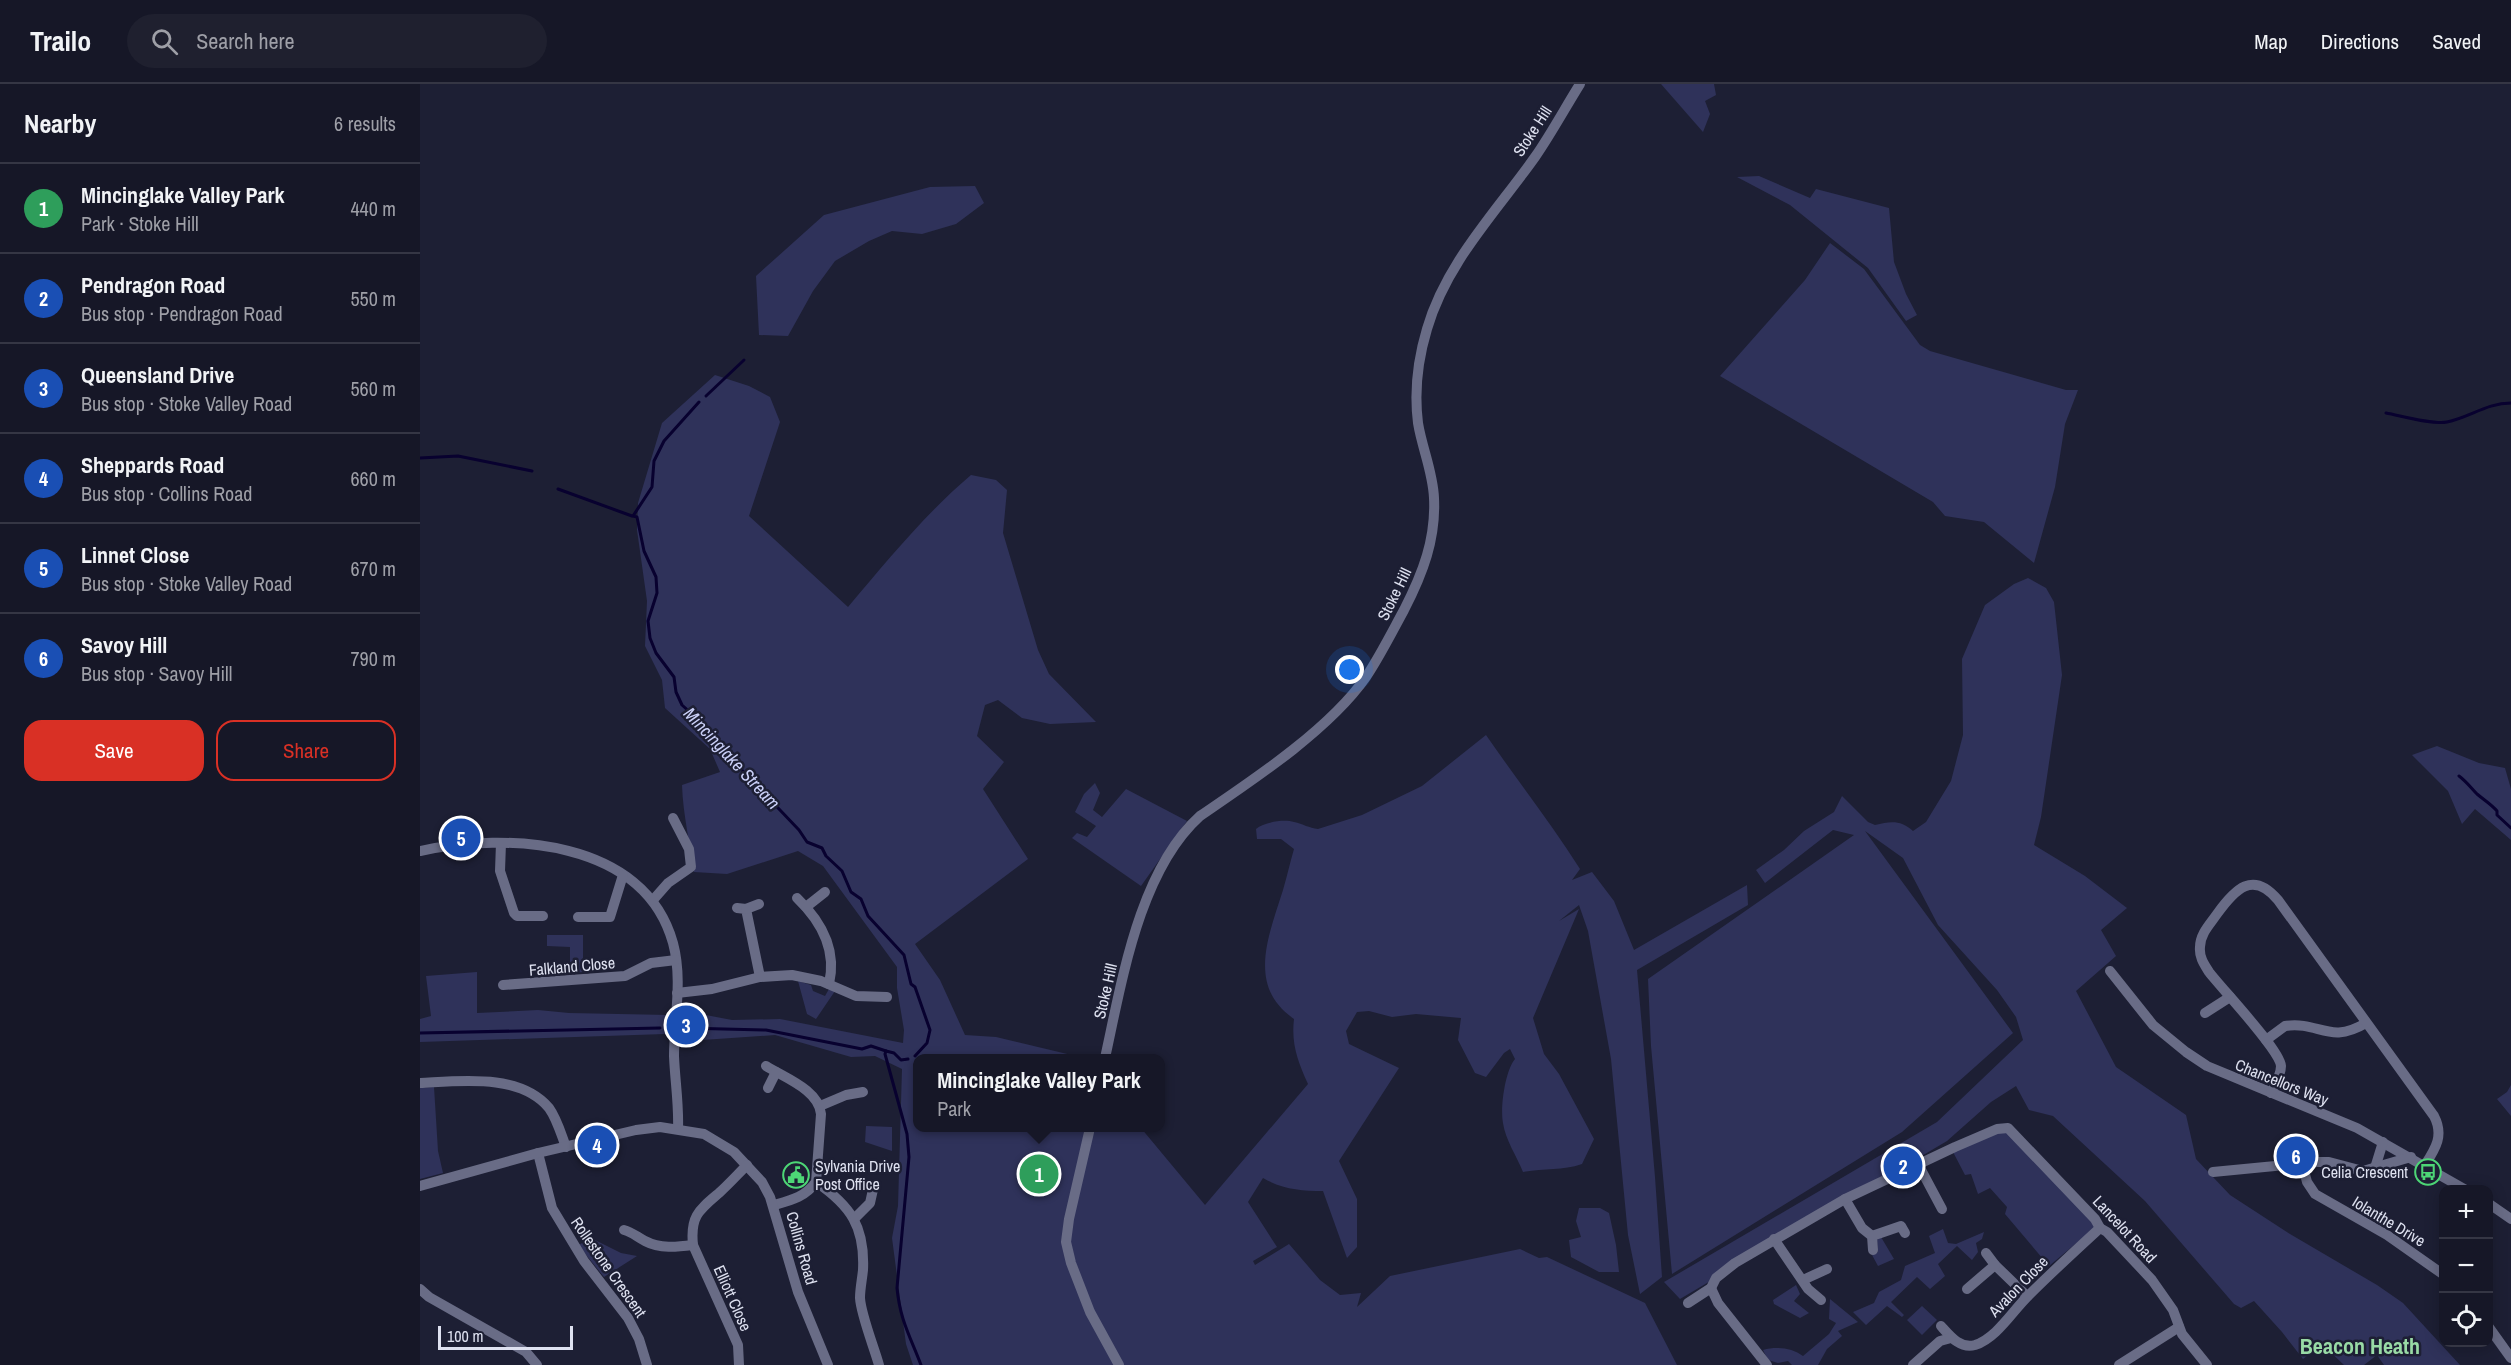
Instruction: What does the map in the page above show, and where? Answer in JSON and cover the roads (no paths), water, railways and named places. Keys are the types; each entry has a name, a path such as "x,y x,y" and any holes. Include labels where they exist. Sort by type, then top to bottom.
{"street":[{"name":"Stoke Hill","path":"1106,1054 1120,990 1147,894 1169,856 1192,823 1322,725 1358,687 1415,588 1430,550 1434,514 1434,495 1418,422 1417,391 1418,363 1434,307 1443,287 1477,234 1534,159 1580,84"},
{"path":"653,900 668,883 691,867 689,849 673,818"},
{"path":"420,851 466,843 542,845 572,851 623,875 653,900 671,936 676,960 675,1056 679,1108 678,1129"},
{"path":"501,843 500,871 514,913 517,916 543,916"},
{"path":"578,917 610,917 623,875"},
{"path":"2271,1093 2281,1065 2266,1040 2203,963 2200,943 2205,931 2228,898 2238,889 2259,884 2269,889 2278,900 2439,1126 2438,1142 2425,1165"},
{"path":"806,907 825,892"},
{"path":"797,898 806,907 829,943 833,960 829,984"},
{"path":"759,903 742,909 760,978"},
{"name":"Falkland Close","path":"503,985 626,976 651,963 676,960"},
{"name":"Chancellors Way","path":"2110,971 2153,1025 2186,1052 2226,1076 2357,1128 2458,1185"},
{"path":"677,993 712,989 760,978 792,975 811,977 856,996 888,998"},
{"path":"2205,1013 2230,997"},
{"path":"2266,1040 2285,1026 2341,1034 2351,1032 2366,1023"},
{"path":"766,1066 809,1093 820,1106 816,1182 801,1197 774,1205"},
{"path":"768,1088 776,1072"},
{"path":"420,1083 467,1081 503,1085 521,1090 539,1099 551,1110 566,1147"},
{"path":"820,1106 831,1100 860,1092 858,1104"},
{"name":"Collins Road","path":"420,1186 538,1153 636,1130 660,1127 678,1129 694,1131 716,1139 747,1165 762,1182 774,1205 798,1292 828,1365"},
{"name":"Lancelot Road","path":"1918,1164 2004,1128 2012,1129 2095,1219 2100,1228 2107,1232 2152,1280 2173,1310 2179,1327 2207,1365"},
{"path":"1089,1132 1066,1242 1071,1263 1090,1312 1119,1365"},
{"path":"2375,1168 2383,1142"},
{"name":"Rollestone Crescent","path":"538,1153 552,1208 584,1261 628,1318 639,1339 647,1365"},
{"path":"2212,1172 2231,1176 2302,1163 2329,1162 2363,1171 2411,1157"},
{"name":"Iolanthe Drive","path":"2302,1163 2307,1182 2315,1194 2387,1234 2439,1271"},
{"path":"1688,1304 1711,1288 1716,1278 1774,1239 1845,1199 1918,1164 1942,1209"},
{"path":"624,1230 632,1232 646,1242 658,1245 674,1247 693,1245 691,1230 698,1213 705,1203 723,1190 747,1165"},
{"path":"816,1182 835,1194 855,1218 861,1239 863,1270 860,1300 879,1365"},
{"path":"855,1218 870,1203 874,1185"},
{"path":"1845,1199 1862,1228 1872,1236 1873,1250"},
{"path":"2493,1206 2511,1219"},
{"path":"1872,1236 1901,1226 1905,1233"},
{"name":"Avalon Close","path":"1951,1338 1962,1344 1973,1346 1985,1340 2027,1296 2100,1228"},
{"path":"1774,1239 1808,1288 1821,1300"},
{"name":"Elliott Close","path":"693,1245 738,1345 739,1365"},
{"path":"1986,1253 2027,1296"},
{"path":"1967,1289 1995,1265"},
{"path":"1803,1280 1827,1269"},
{"path":"1711,1288 1718,1303 1767,1365"},
{"path":"420,1289 429,1297 526,1352 537,1365"},
{"path":"1913,1365 1940,1341 1951,1338 1941,1326"},
{"path":"2119,1365 2179,1327"},
{"path":"2493,1333 2511,1358"}],"waterway":[{"name":"Mincinglake Stream","path":"706,396 744,360"},
{"name":"Mincinglake Stream","path":"699,402 664,441 654,461 652,487 633,516 637,517 644,551 656,577 657,593 648,621 650,638 656,653 674,677 676,692 682,705 714,734 738,766 799,830 807,842 822,848 826,856 842,871 851,892 861,899 868,916 904,955 911,984 915,987 930,1030 927,1043 917,1054"},
{"path":"2386,413 2441,423 2494,405 2511,403"},
{"path":"420,458 458,456 532,471"},
{"path":"558,489 632,516"},
{"path":"2459,776 2495,809 2497,815 2511,828"},
{"path":"420,1033 660,1028"},
{"path":"684,1028 766,1030 862,1049 871,1046 886,1051"},
{"name":"Mincinglake Stream","path":"908,1059 901,1060 894,1053 886,1051 885,1054 907,1134 909,1157 897,1288 898,1299 903,1319 921,1365"}],"place":[{"name":"Linnet Close","path":"461,838"},
{"name":"Queensland Drive","path":"686,1025"},
{"name":"Sheppards Road","path":"597,1145"},
{"name":"Savoy Hill","path":"2296,1156"},
{"name":"Pendragon Road","path":"1903,1166"},
{"name":"Celia Crescent","path":"2428,1172"},
{"name":"Mincinglake Valley Park","path":"1039,1174"},
{"name":"Sylvania Drive Post Office","path":"796,1175"}],"district":[{"name":"Beacon Heath","path":"2360,1346"}]}
